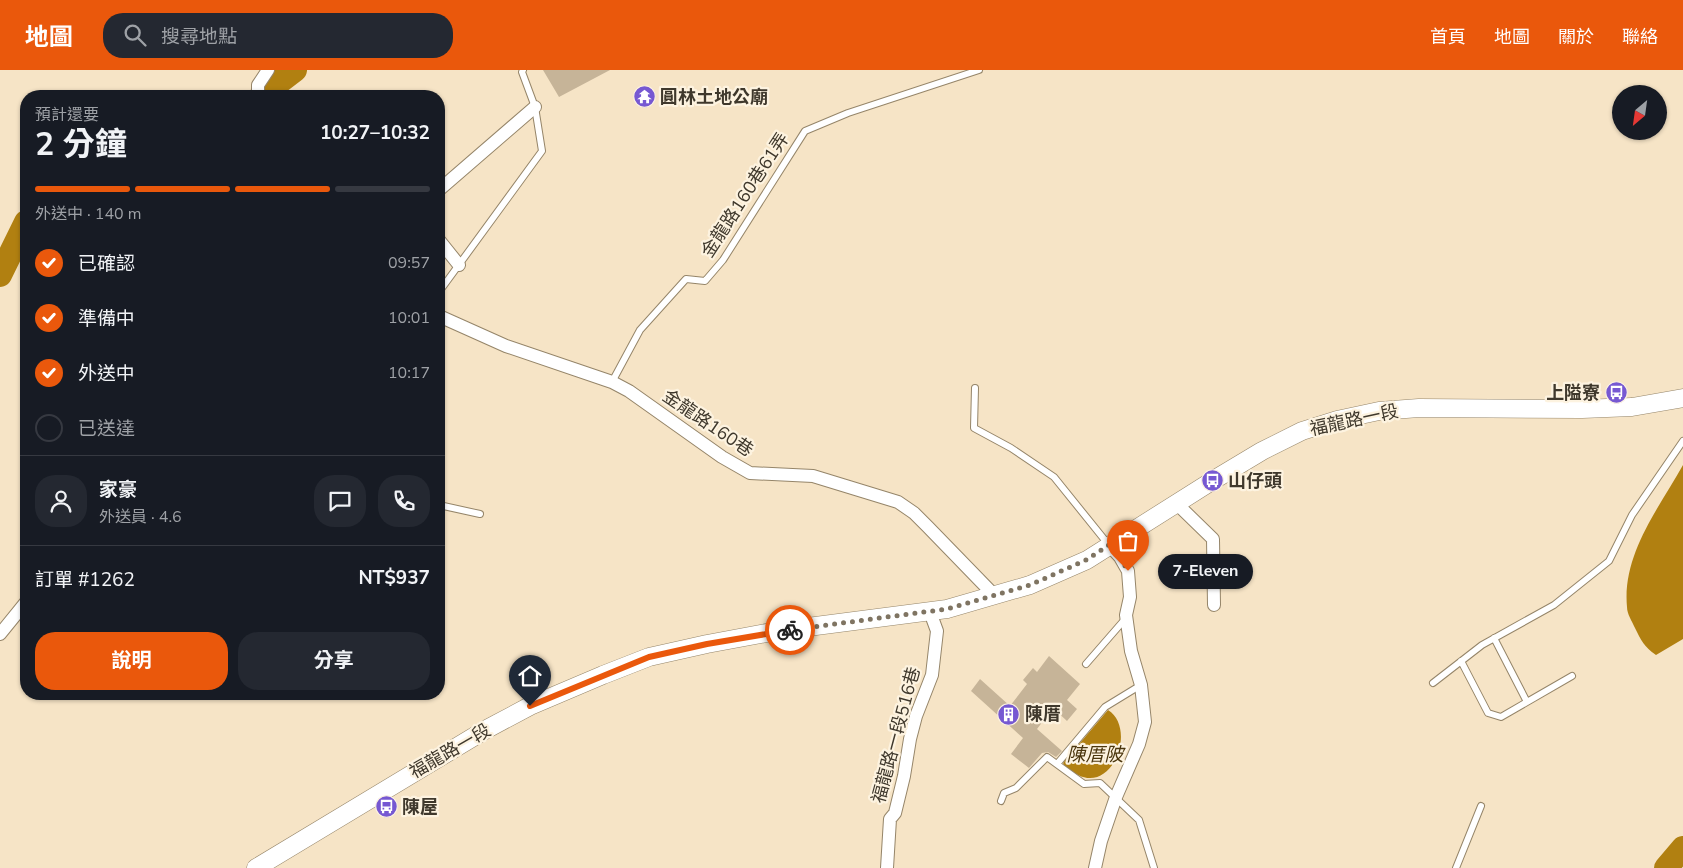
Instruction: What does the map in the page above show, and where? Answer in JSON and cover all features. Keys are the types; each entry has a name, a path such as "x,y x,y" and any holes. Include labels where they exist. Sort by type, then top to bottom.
{"main road":[{"name":"福龍路一段","path":"256,868 485,730 530,706 640,660 707,644 777,632 947,609 1030,585 1086,560 1262,451 1302,431 1337,420 1379,411 1419,408 1582,409 1632,407 1683,398"}],"street":[{"path":"258,90 268,70"},
{"path":"445,185 535,107"},
{"path":"445,248 459,265"},
{"name":"金龍路160巷","path":"445,319 506,346 612,382 629,391 722,457 750,473 812,476 898,502 914,513 994,595"},
{"path":"1176,503 1213,539 1214,605"},
{"path":"1095,868 1101,841 1116,797 1138,744 1144,722 1141,685 1131,651 1126,617 1130,598 1128,571 1120,557 1109,545"},
{"path":"0,634 20,609"},
{"name":"福龍路一段516巷","path":"887,868 890,819 895,813 916,716 932,675 937,631 930,612"}],"lane":[{"path":"445,284 542,151 535,107 522,72 523,70"},
{"name":"金龍路160巷61弄","path":"612,382 640,330 686,278 705,280 723,260 805,131 848,113 979,70"},
{"path":"975,388 974,428 1010,448 1054,478 1109,545"},
{"path":"1433,683 1460,661 1494,638 1554,605 1609,561 1632,515 1683,441"},
{"path":"445,506 480,514"},
{"path":"1086,664 1126,617"},
{"path":"1494,638 1527,702"},
{"path":"1460,661 1488,713 1501,717 1572,676"},
{"path":"1057,764 1105,707 1141,685"},
{"path":"1001,801 1004,793 1016,788 1047,757 1084,784 1100,784 1139,820 1154,868"},
{"path":"1456,868 1481,806"}],"water":[{"path":"1683,465 1683,639 1656,655 1643,643 1629,615 1627,587 1630,568 1644,532"},
{"name":"陳厝陂","path":"1108,710 1116,719 1120,730 1117,756 1111,767 1102,775 1091,778 1078,775 1063,763"}],"building":[{"path":"543,70 610,70 559,97"},
{"path":"1049,656 1080,684 1067,700 1077,709 1067,721 1053,708 1037,729 1062,751 1056,757 1048,752 1042,753 1029,768 1011,754 1023,738 971,691 980,679 1010,706 1027,684 1023,680 1033,668 1037,672"}],"waterway":[{"path":"269,90 295,70"},
{"path":"0,275 20,234"},
{"path":"1666,868 1683,848"}],"way so far":[{"path":"790,630 947,609 1030,585 1086,560 1109,545 1120,557 1128,571"}],"place":[{"name":"圓林土地公廟","path":"644,97"},
{"name":"上隘寮","path":"1616,393"},
{"name":"山仔頭","path":"1212,481"},
{"name":"7-Eleven","path":"1128,571"},
{"name":"陳厝","path":"1009,714"},
{"name":"陳屋","path":"386,807"}],"route":[{"path":"530,706 649,657 707,644 790,630"}]}
